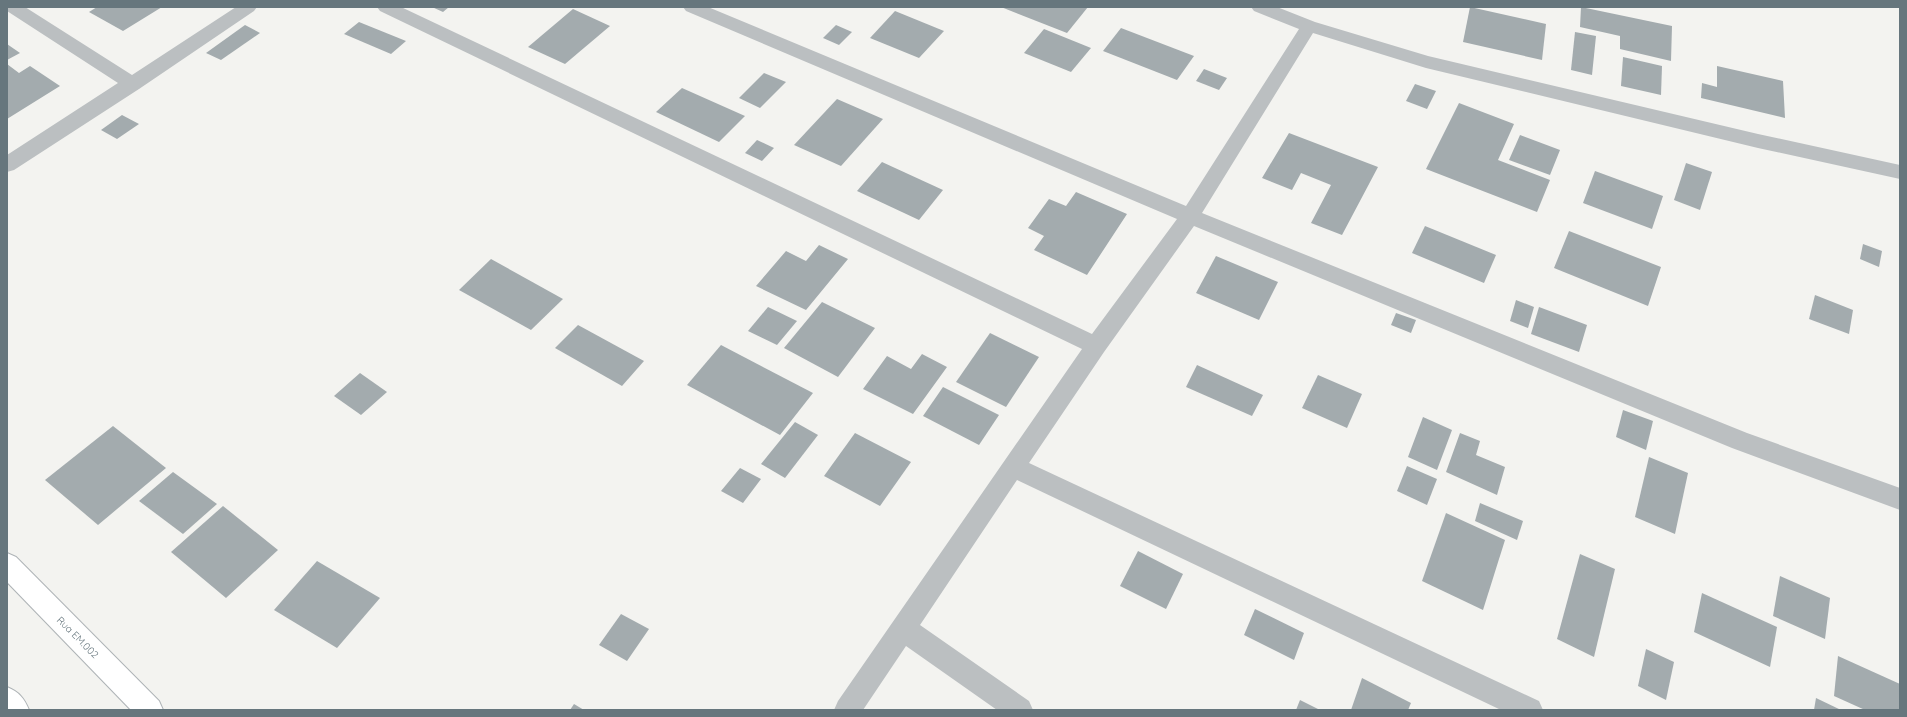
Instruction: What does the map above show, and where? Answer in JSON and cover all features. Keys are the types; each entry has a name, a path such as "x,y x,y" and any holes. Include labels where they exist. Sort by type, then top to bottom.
{"street":[{"path":"13,7 133,84"},
{"path":"7,165 133,84 248,7"},
{"path":"386,7 1096,346"},
{"path":"692,7 1190,216 1740,441 1900,499"},
{"path":"1260,7 1309,26 1426,62 1900,172"},
{"path":"847,710 1096,346 1190,216 1309,26"},
{"path":"1013,467 1530,710"},
{"name":"Rua EM.002","path":"7,565 150,710"},
{"path":"903,628 1020,710"},
{"path":"7,700 16,710"}],"building":[{"path":"97,7 162,7 123,31 89,12"},
{"path":"432,7 449,7 443,12"},
{"path":"1001,7 1088,7 1067,33"},
{"path":"1470,7 1546,24 1542,60 1463,42"},
{"path":"1581,7 1672,26 1671,61 1620,49 1620,36 1580,27"},
{"path":"573,9 610,26 565,64 528,47"},
{"path":"895,11 944,31 919,58 870,38"},
{"path":"359,22 406,41 391,54 344,34"},
{"path":"245,25 260,33 221,60 206,53"},
{"path":"836,25 852,32 839,45 823,38"},
{"path":"1121,28 1194,56 1177,80 1103,51"},
{"path":"1044,29 1091,48 1071,72 1024,53"},
{"path":"1575,32 1596,36 1592,75 1571,70"},
{"path":"7,44 20,53 7,60"},
{"path":"1623,57 1662,66 1661,95 1621,86"},
{"path":"7,64 19,73 30,66 60,86 7,119"},
{"path":"1717,66 1783,81 1785,118 1701,98 1702,83 1717,87"},
{"path":"1204,69 1227,78 1219,90 1196,81"},
{"path":"764,73 786,82 760,108 739,98"},
{"path":"1415,84 1436,91 1427,109 1406,101"},
{"path":"682,88 745,116 719,142 656,112"},
{"path":"837,99 883,119 841,166 794,145"},
{"path":"1459,103 1514,124 1498,160 1550,180 1537,212 1426,169"},
{"path":"122,115 139,124 117,139 101,130"},
{"path":"1289,133 1378,167 1342,235 1311,223 1331,185 1301,173 1292,190 1262,178"},
{"path":"1520,135 1560,150 1550,175 1509,160"},
{"path":"757,140 774,148 762,161 745,153"},
{"path":"882,162 943,190 919,220 857,191"},
{"path":"1686,163 1712,172 1700,210 1674,200"},
{"path":"1595,171 1663,196 1652,229 1583,203"},
{"path":"1076,192 1127,214 1087,275 1034,250 1044,236 1028,228 1049,199 1066,206"},
{"path":"1425,226 1496,255 1484,283 1412,253"},
{"path":"1569,231 1661,267 1648,306 1554,268"},
{"path":"1863,244 1882,251 1879,267 1860,259"},
{"path":"819,245 848,259 806,310 756,286 786,251 806,261"},
{"path":"1216,256 1278,282 1259,320 1196,293"},
{"path":"491,259 563,299 531,330 459,290"},
{"path":"1815,295 1853,310 1849,334 1809,319"},
{"path":"1516,300 1534,307 1528,328 1510,321"},
{"path":"822,302 875,328 838,377 784,348"},
{"path":"768,307 797,321 777,345 748,331"},
{"path":"1539,307 1587,325 1579,352 1531,334"},
{"path":"1396,313 1416,320 1411,333 1391,325"},
{"path":"578,325 644,361 622,386 555,348"},
{"path":"990,333 1039,357 1006,407 956,382"},
{"path":"721,345 813,393 780,435 687,385"},
{"path":"922,354 947,367 913,414 863,389 887,356 911,369"},
{"path":"1197,365 1263,395 1252,416 1186,387"},
{"path":"360,373 387,392 361,415 334,396"},
{"path":"1318,375 1362,394 1347,428 1302,408"},
{"path":"943,387 999,415 979,445 923,416"},
{"path":"1623,410 1653,421 1646,450 1616,437"},
{"path":"1423,417 1452,430 1437,470 1408,457"},
{"path":"795,422 818,435 785,478 761,464"},
{"path":"113,426 166,468 98,525 45,480"},
{"path":"855,433 911,462 880,506 824,476"},
{"path":"1460,433 1480,441 1476,455 1505,467 1497,495 1446,472"},
{"path":"1649,457 1688,473 1675,534 1635,517"},
{"path":"1407,466 1437,479 1427,505 1397,491"},
{"path":"740,468 761,479 743,503 721,491"},
{"path":"173,472 217,504 183,534 139,501"},
{"path":"1480,503 1523,521 1517,540 1475,521"},
{"path":"223,506 278,550 226,598 171,552"},
{"path":"1446,513 1505,540 1483,610 1422,581"},
{"path":"1138,551 1183,574 1166,609 1120,586"},
{"path":"1580,554 1615,569 1594,657 1557,639"},
{"path":"317,561 380,598 337,648 274,610"},
{"path":"1780,576 1830,598 1825,639 1773,616"},
{"path":"1702,593 1777,627 1770,667 1694,632"},
{"path":"1255,609 1304,633 1294,660 1244,635"},
{"path":"621,614 649,629 627,661 599,645"},
{"path":"1646,649 1674,662 1666,700 1638,686"},
{"path":"1838,656 1900,684 1900,710 1865,710 1834,696"},
{"path":"1362,678 1411,703 1408,710 1351,710"},
{"path":"1816,698 1841,710 1814,710"},
{"path":"1300,700 1320,710 1296,710"},
{"path":"574,704 584,710 570,710"}]}
